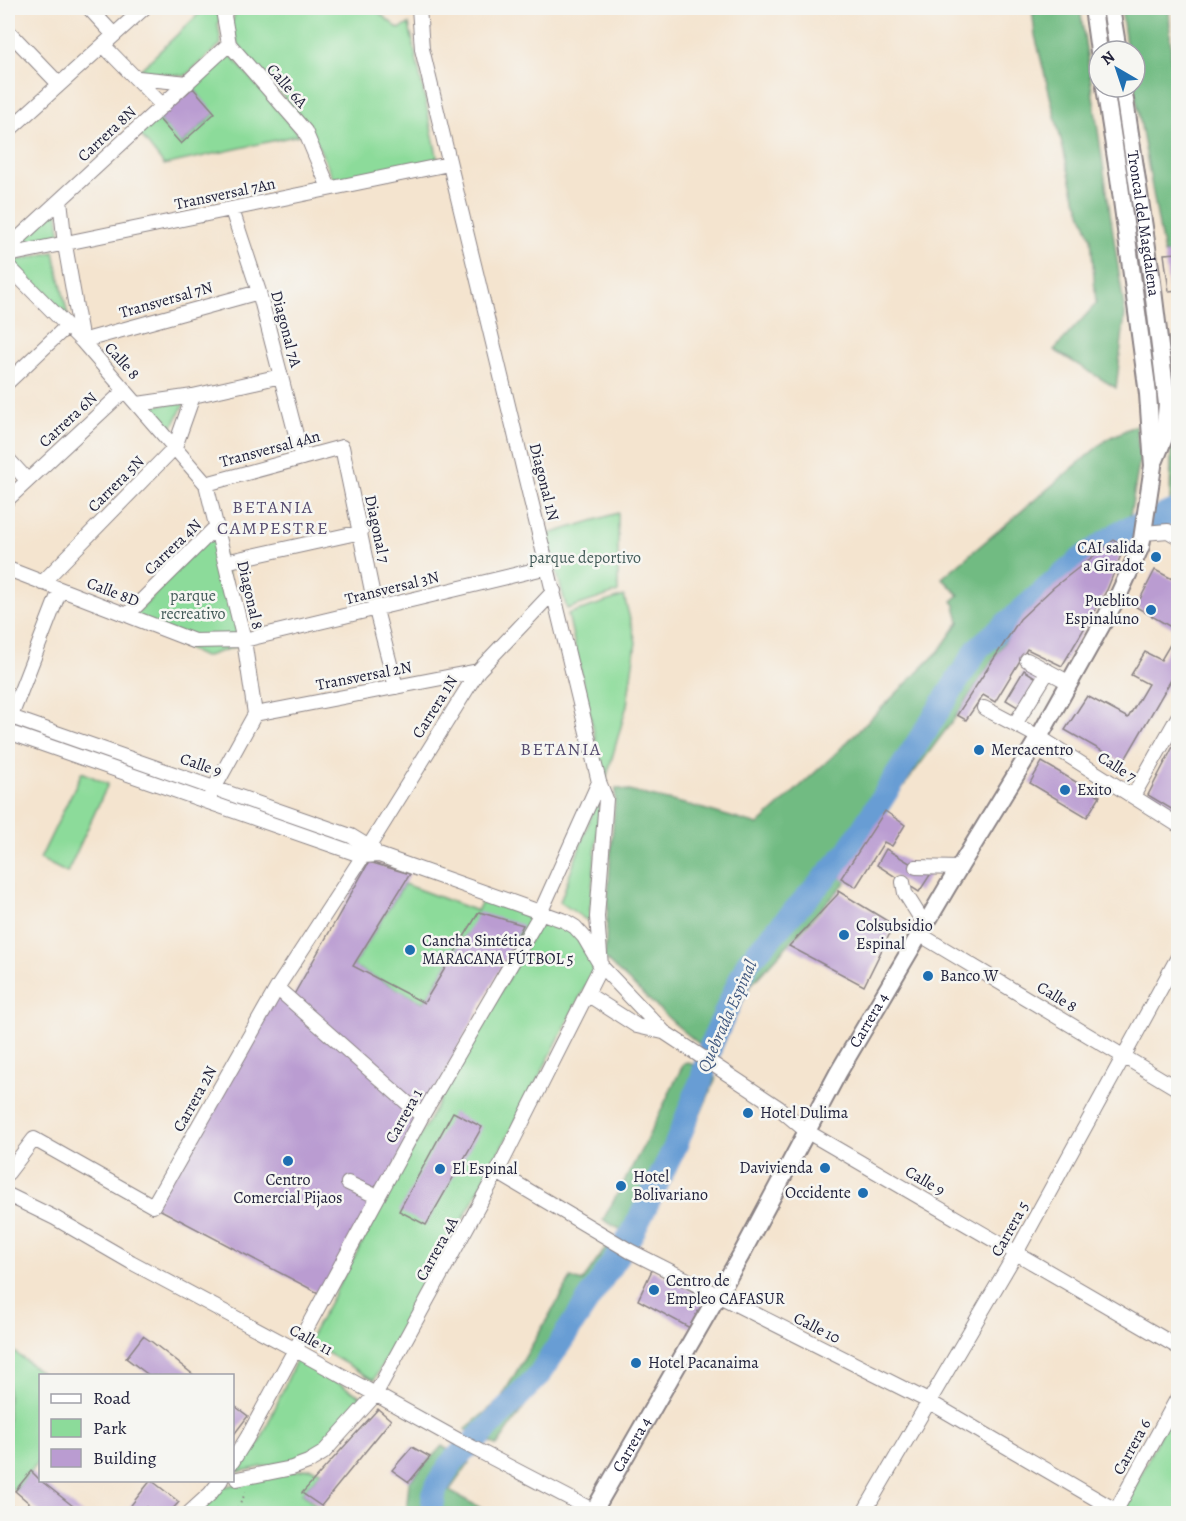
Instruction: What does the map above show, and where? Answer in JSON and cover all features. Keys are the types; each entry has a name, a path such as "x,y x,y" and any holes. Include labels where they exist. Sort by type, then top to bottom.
{"main road":[{"path":"1093,8 1098,39"},
{"path":"1111,8 1116,39"},
{"name":"Troncal del Magdalena","path":"1107,99 1143,357 1153,467"},
{"name":"Troncal del Magdalena","path":"1125,99 1151,274 1167,404 1164,438 1153,467 1144,531"},
{"path":"1110,116 1127,112"},
{"name":"Carrera 4","path":"595,1512 806,1131 922,930 1070,683 1132,568 1144,531"}],"street":[{"path":"89,8 114,34"},
{"path":"8,131 144,8"},
{"name":"Calle 6A","path":"226,8 224,16 230,45 305,131 328,188"},
{"name":"Diagonal 1N","path":"419,8 422,50 599,782 606,799 597,917 601,966"},
{"path":"8,31 59,84"},
{"path":"103,45 138,78 163,106"},
{"name":"Carrera 8N","path":"8,248 230,45"},
{"path":"138,78 188,83"},
{"name":"Transversal 7An","path":"8,255 449,164"},
{"path":"60,200 65,244 82,341"},
{"name":"Diagonal 7A","path":"232,210 259,291 302,458"},
{"name":"Calle 8","path":"8,266 82,341 206,484"},
{"name":"Transversal 7N","path":"82,341 259,291"},
{"path":"8,382 67,326"},
{"path":"138,404 193,396 281,376"},
{"name":"Carrera 6N","path":"8,499 125,390"},
{"name":"Carrera 5N","path":"42,583 175,447 193,396"},
{"name":"Transversal 4An","path":"206,484 342,447"},
{"name":"Diagonal 7","path":"342,447 376,610 396,687"},
{"path":"8,459 27,480"},
{"name":"Diagonal 8","path":"206,484 244,640 255,714"},
{"name":"Carrera 4N","path":"127,615 216,527"},
{"path":"1144,531 1175,530"},
{"path":"225,562 361,532"},
{"name":"Transversal 3N","path":"244,640 548,567"},
{"name":"Calle 8D","path":"8,569 194,641 244,640"},
{"path":"9,720 60,590"},
{"name":"Carrera 1N","path":"366,850 478,671 554,591"},
{"path":"1027,660 1070,683"},
{"name":"Transversal 2N","path":"255,714 478,671"},
{"path":"1015,724 1048,671"},
{"name":"Calle 7","path":"984,708 1039,738 1179,825"},
{"path":"207,800 255,714"},
{"path":"1133,796 1179,717"},
{"name":"Calle 9","path":"9,720 214,787 351,836 366,850"},
{"name":"Calle 9","path":"8,732 207,800 366,850 540,911 575,927 601,966 663,1032 686,1048 779,1108 806,1131 1179,1347"},
{"name":"Carrera 1","path":"234,1459 248,1438 294,1349 422,1116 521,948 599,782"},
{"name":"Carrera 2N","path":"8,1173 34,1139 153,1206 277,988 366,850"},
{"path":"916,867 959,868"},
{"path":"903,882 905,893 922,930"},
{"name":"Calle 8","path":"922,930 1179,1089"},
{"name":"Carrera 5","path":"863,1514 1016,1253 1179,957"},
{"name":"Carrera 4A","path":"237,1479 292,1468 323,1454 375,1395 497,1172 601,966"},
{"path":"277,988 422,1116"},
{"name":"Calle 9","path":"587,994 637,1026 663,1032"},
{"name":"Calle 10","path":"497,1172 630,1251 928,1401 1117,1512"},
{"path":"348,1183 378,1197"},
{"name":"Calle 11","path":"8,1195 55,1218 375,1395 595,1512"},
{"name":"Carrera 6","path":"1117,1512 1179,1397"},
{"path":"188,1514 219,1482"}],"path":[{"path":"235,1514 254,1476"}],"green space":[{"path":"205,8 223,8 218,24 221,44 185,76 139,71"},
{"path":"237,8 373,8 399,29 409,24 438,160 334,180 309,126 239,46 231,25"},
{"path":"1032,8 1080,8 1087,56 1087,99 1093,99 1125,314 1116,388 1054,350 1096,304 1091,238 1074,193 1035,35"},
{"path":"1121,8 1169,8 1178,169 1178,253 1164,254 1136,99 1147,99 1147,39 1125,39"},
{"path":"228,52 299,135 164,165 139,133 158,118 182,144 214,114 193,88"},
{"path":"57,207 61,240 16,245"},
{"path":"54,252 68,316 11,262"},
{"path":"186,400 169,434 147,407"},
{"path":"1178,408 1178,500 1170,505 1172,410"},
{"path":"1136,425 1140,458 1125,545 1113,541 1054,587 1020,619 957,715 885,811 841,877 847,881 751,985 715,1057 675,1024 605,959 616,788 693,806 758,825 834,755 939,651 959,622 952,601 959,595 942,578 1106,440"},
{"name":"parque deportivo","path":"618,513 618,592 567,609 546,535"},
{"name":"parque recreativo","path":"216,527 244,644 204,657 130,621"},
{"path":"624,596 636,642 627,705 605,783 568,614"},
{"path":"82,772 108,784 67,873 40,859"},
{"path":"597,799 600,801 589,922 560,902"},
{"name":"Cancha Sintética MARACANA FÚTBOL 5","path":"404,884 477,911 483,899 537,920 515,958 466,934 424,1003 353,966"},
{"path":"543,916 572,931 596,965 488,1174 374,1380 308,1342"},
{"path":"688,1062 716,1078 687,1145 668,1171 634,1237 603,1220 645,1143 684,1063"},
{"path":"607,1246 624,1255 497,1446 465,1429 500,1400 571,1278 582,1282"},
{"path":"8,1347 43,1374 39,1374 39,1461 15,1491 8,1486"},
{"path":"297,1358 365,1399 319,1448 291,1461 237,1472 260,1442"},
{"path":"1178,1397 1178,1513 1122,1513"},
{"path":"442,1446 469,1463 449,1491 490,1513 406,1514 409,1482"},
{"path":"310,1468 322,1471 302,1493 325,1513 194,1514 223,1487"}],"building":[{"path":"193,88 215,113 181,144 158,118"},
{"path":"1178,253 1178,290 1169,291 1164,254"},
{"path":"1114,540 1125,545 1107,590 1062,666 1027,649 995,702 983,695 966,720 957,715 1020,619 1054,587"},
{"path":"1155,570 1178,582 1178,631 1136,607"},
{"path":"1178,631 1178,668 1123,763 1065,730 1087,696 1128,718 1148,684 1131,675 1145,652 1161,660"},
{"path":"1024,670 1038,679 1021,709 1006,700"},
{"path":"1178,737 1178,813 1148,795"},
{"name":"Exito","path":"1042,762 1100,796 1087,817 1030,783"},
{"path":"885,811 905,825 892,846 884,842 856,887 841,878"},
{"path":"886,849 930,875 919,892 877,865"},
{"name":"Centro Comercial Pijaos","path":"369,862 410,874 353,966 424,1003 479,912 523,925 324,1296 153,1206 277,988 292,998"},
{"name":"Colsubsidio Espinal","path":"838,891 894,925 864,986 789,946 838,894"},
{"name":"El Espinal","path":"453,1112 482,1127 426,1225 399,1211"},
{"path":"652,1270 708,1299 690,1328 638,1300"},
{"path":"143,1336 192,1374 147,1374 126,1358"},
{"path":"234,1406 248,1416 234,1434"},
{"path":"378,1409 391,1420 321,1506 302,1493"},
{"path":"412,1447 430,1457 409,1482 392,1470"},
{"path":"31,1471 39,1482 43,1482 83,1514 42,1514 15,1491"},
{"path":"149,1482 154,1482 179,1502 168,1514 157,1514 147,1507 142,1514 124,1514"}],"waterway":[{"name":"Quebrada Espinal","path":"431,1514 435,1489 453,1461 539,1375 633,1232 675,1147 702,1079 711,1045 748,962 848,852 978,648 1081,559 1122,531 1178,510"}],"place":[{"name":"CAI salida a Giradot","path":"1156,557"},
{"name":"Pueblito Espinaluno","path":"1151,610"},
{"name":"Mercacentro","path":"979,750"},
{"name":"Exito","path":"1065,790"},
{"name":"Colsubsidio Espinal","path":"844,935"},
{"name":"Cancha Sintética MARACANA FÚTBOL 5","path":"410,950"},
{"name":"Banco W","path":"928,976"},
{"name":"Hotel Dulima","path":"748,1113"},
{"name":"Centro Comercial Pijaos","path":"288,1161"},
{"name":"Davivienda","path":"825,1168"},
{"name":"El Espinal","path":"440,1169"},
{"name":"Hotel Bolivariano","path":"621,1186"},
{"name":"Occidente","path":"863,1193"},
{"name":"Centro de Empleo CAFASUR","path":"654,1290"},
{"name":"Hotel Pacanaima","path":"636,1363"}],"district":[{"name":"BETANIA CAMPESTRE","path":"273,517"},
{"name":"BETANIA","path":"561,749"}]}
